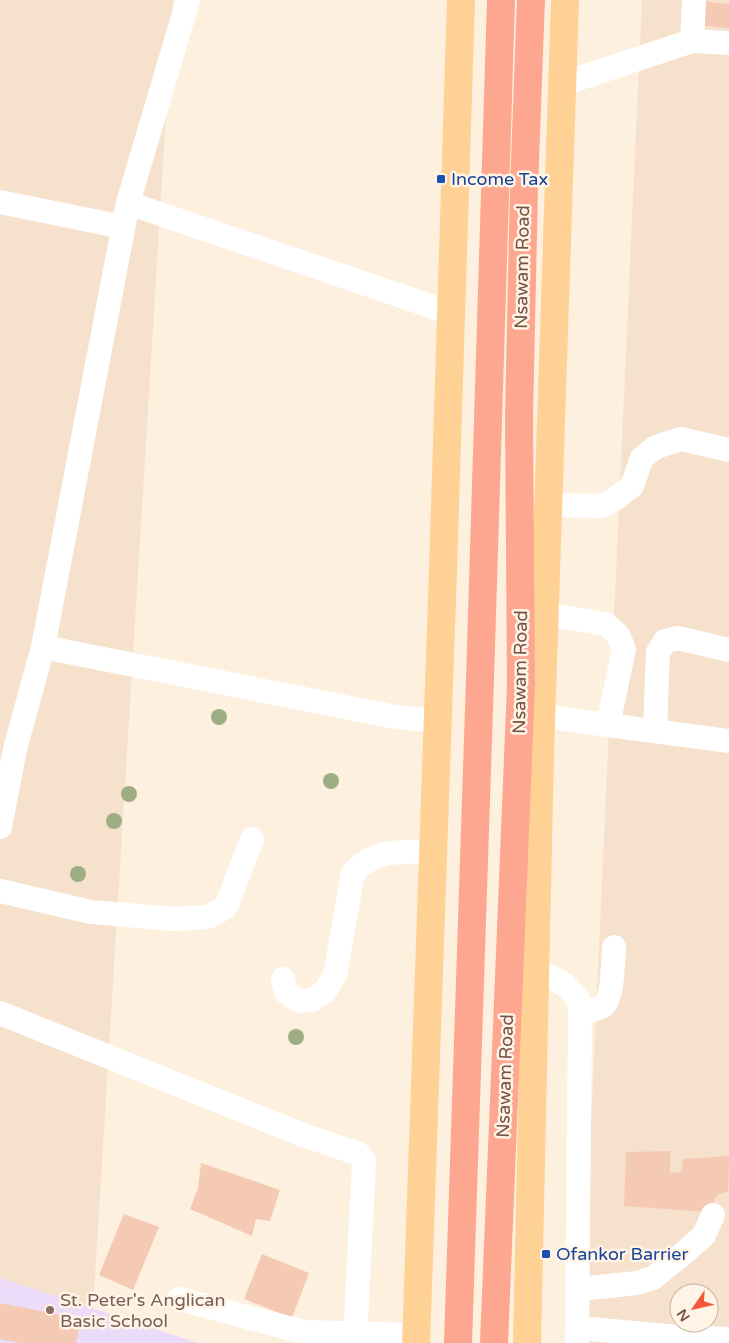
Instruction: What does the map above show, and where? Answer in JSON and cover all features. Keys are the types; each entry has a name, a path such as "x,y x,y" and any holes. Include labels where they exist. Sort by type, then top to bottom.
{"highway":[{"name":"Nsawam Road","path":"458,1343 501,0"},
{"name":"Nsawam Road","path":"494,1343 521,685 519,408 531,0"}],"main road":[{"path":"416,1339 434,852 461,0"},
{"path":"527,1343 541,716 565,0"}],"street":[{"path":"0,826 7,748 43,647 128,203 188,0"},
{"path":"692,41 694,0"},
{"path":"562,84 692,41 729,43"},
{"path":"0,202 123,227"},
{"path":"128,203 452,313"},
{"path":"548,505 601,506 612,501 632,486 642,458 656,447 681,439 729,450"},
{"path":"544,614 606,624 618,635 624,649 608,725"},
{"path":"655,731 658,652 665,641 678,638 729,650"},
{"path":"43,647 396,717 438,721"},
{"path":"541,716 729,741"},
{"path":"0,891 91,912 174,919 208,917 226,907 252,839"},
{"path":"283,979 286,992 299,1001 313,1000 325,991 335,975 353,874 362,864 377,855 395,852 434,852"},
{"path":"580,1012 595,1010 605,1005 609,996 614,947"},
{"path":"535,968 565,985 576,997 580,1012 578,1335 729,1339"},
{"path":"0,1013 303,1135 359,1154 364,1161 355,1338"},
{"path":"579,1289 638,1283 653,1278 684,1254 704,1235 713,1215"},
{"path":"179,1299 304,1332 355,1338 416,1339"}],"shaded area":[{"path":"0,0 173,0 91,1343 0,1343"},
{"path":"642,0 729,0 729,1343 581,1343"},
{"name":"St. Peter's Anglican Basic School","path":"0,1278 198,1343 0,1343"}],"building":[{"path":"699,1 729,4 729,28 697,25"},
{"path":"670,1151 670,1173 681,1172 683,1159 729,1156 728,1192 718,1194 708,1212 624,1206 626,1152"},
{"path":"201,1163 280,1190 270,1221 256,1219 252,1236 190,1209 198,1188"},
{"path":"124,1214 159,1227 133,1290 99,1275"},
{"path":"262,1254 309,1273 292,1318 244,1299"},
{"path":"0,1303 81,1319 76,1343 19,1343 0,1339"}],"place":[{"name":"Income Tax","path":"441,179"},
{"name":"Ofankor Barrier","path":"546,1254"},
{"name":"St. Peter's Anglican Basic School","path":"50,1310"}]}
